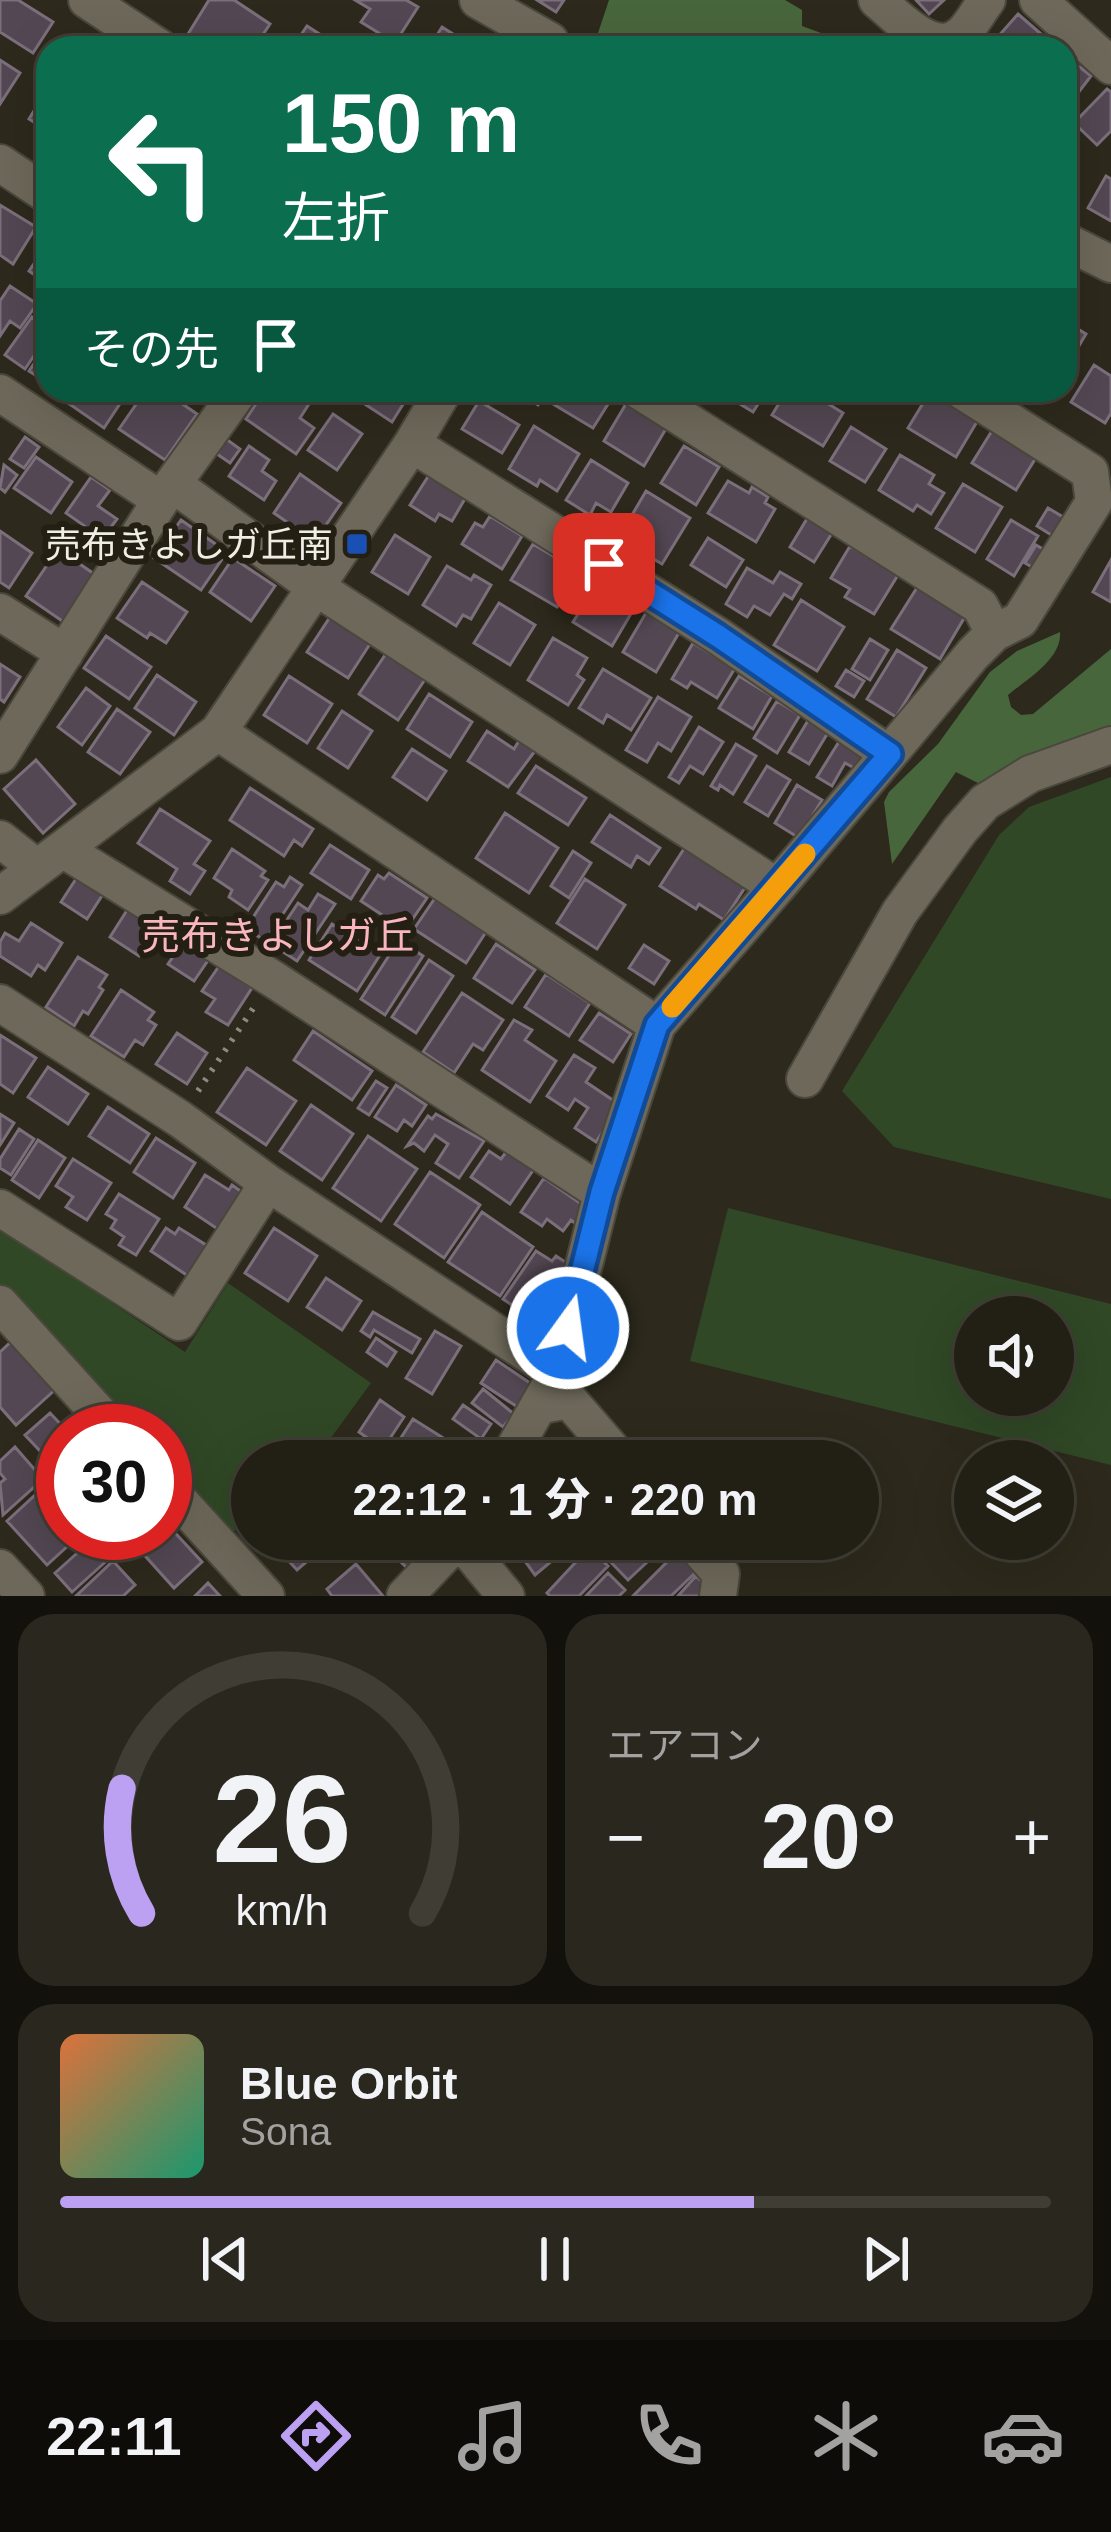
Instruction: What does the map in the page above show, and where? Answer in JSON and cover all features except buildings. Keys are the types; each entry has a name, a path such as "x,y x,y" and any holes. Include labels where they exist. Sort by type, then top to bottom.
{"street":[{"path":"87,0 142,36"},
{"path":"478,0 543,36"},
{"path":"877,0 923,36"},
{"path":"958,36 987,0"},
{"path":"1038,0 1111,66"},
{"path":"0,163 36,187"},
{"path":"1077,247 1111,264"},
{"path":"0,393 168,492 777,887"},
{"path":"0,755 168,492 232,402"},
{"path":"0,896 218,732 437,402"},
{"path":"657,402 980,606 994,633"},
{"path":"520,1440 550,1389 602,1192 657,1025 994,633 1020,620 1094,502 1090,472 981,402"},
{"path":"412,444 718,636 890,754"},
{"path":"0,612 65,653"},
{"path":"218,732 657,1025"},
{"path":"806,1079 901,912 972,816 985,802 1030,774 1111,745"},
{"path":"0,839 51,859 273,979 602,1192"},
{"path":"0,1003 180,1119 569,1400 604,1440"},
{"path":"0,1208 179,1322 268,1183"},
{"path":"0,1304 91,1404"},
{"path":"192,1515 266,1596"},
{"path":"405,1596 439,1560"},
{"path":"476,1560 506,1596"},
{"path":"709,1560 721,1574 718,1596"},
{"path":"0,1568 26,1596"}],"path":[{"path":"180,1119 273,979"}],"green space":[{"path":"609,0 785,0 802,10 802,26 829,36 597,36"},
{"path":"1060,632 1049,660 1008,695 1011,707 1021,715 1033,714 1111,649 1111,735 978,783 956,772 892,864 884,802 889,792 938,744 990,672 1017,651"},
{"path":"1111,777 1111,1199 894,1147 842,1091 999,835 1029,807"},
{"path":"728,1208 1111,1304 1111,1465 1074,1456 1074,1440 1010,1440 690,1361"},
{"path":"0,1228 185,1352 228,1283 371,1383 329,1440 231,1440 229,1535 192,1495 192,1404 109,1404 0,1285"}],"slow traffic":[{"path":"672,1007 805,854"}],"place":[{"name":"売布きよしガ丘南","path":"357,544"}],"district":[{"name":"売布きよしガ丘","path":"278,935"}],"route":[{"path":"568,1328 602,1192 657,1025 890,754 604,564"}]}
